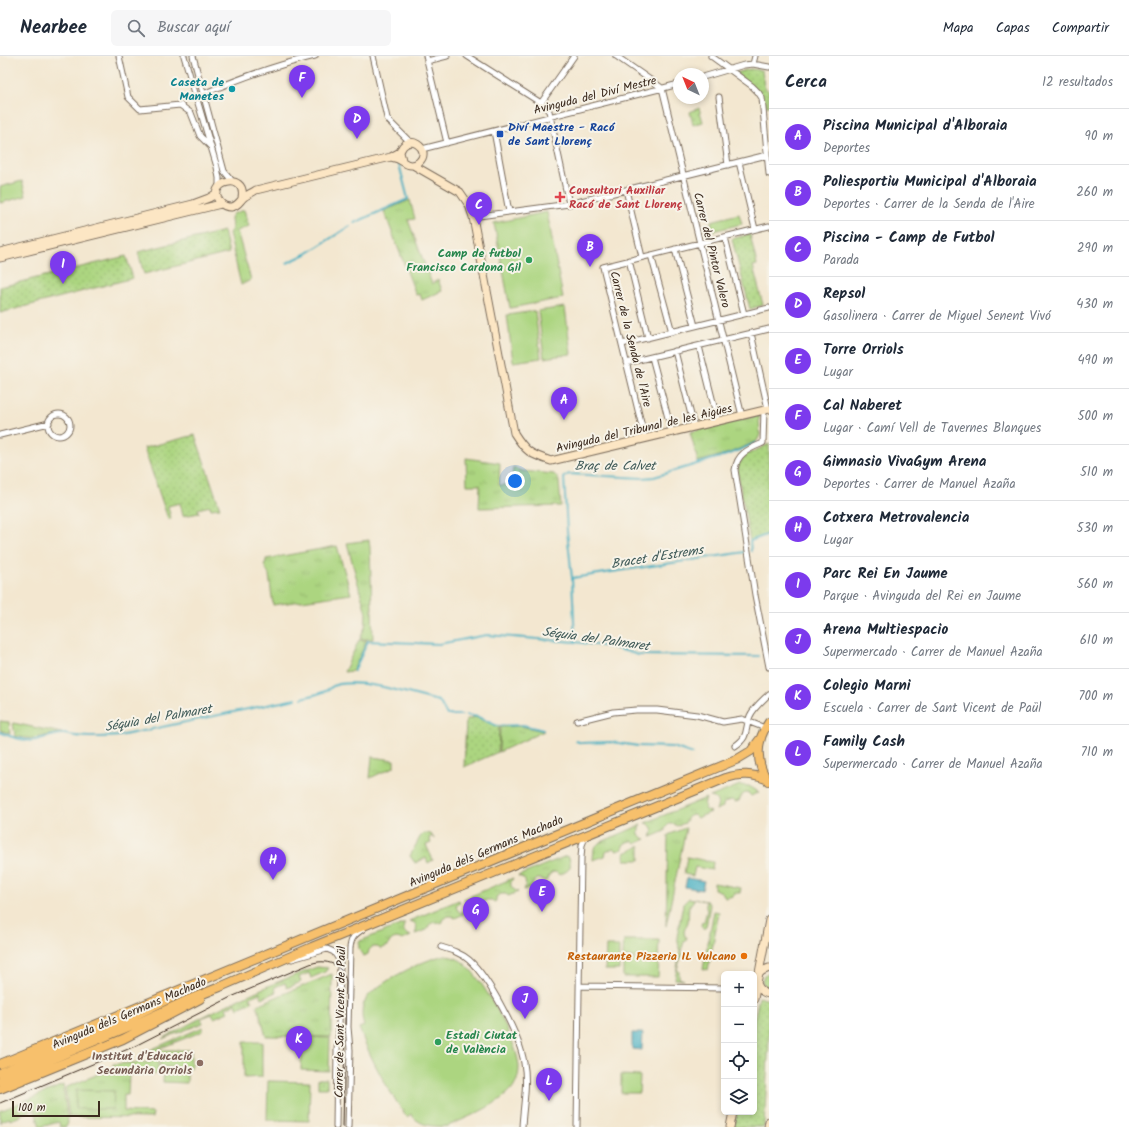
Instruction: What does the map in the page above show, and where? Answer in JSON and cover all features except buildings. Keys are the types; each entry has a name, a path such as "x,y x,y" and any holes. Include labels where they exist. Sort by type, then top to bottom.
{"main road":[{"path":"767,725 760,739 759,756 760,764 768,781"},
{"name":"Avinguda dels Germans Machado","path":"0,1064 160,997 215,977 736,760 751,751 760,739"},
{"path":"220,987 312,947 369,925 730,776 749,774 768,781"},
{"name":"Avinguda dels Germans Machado","path":"0,1073 136,1015 215,977"},
{"name":"Avinguda dels Germans Machado","path":"0,1081 220,987"},
{"name":"Avinguda dels Germans Machado","path":"0,1089 123,1040 189,1006 220,987"}],"street":[{"path":"119,56 128,97 140,109 180,105 191,114 200,136 210,146"},
{"path":"184,56 219,178 218,200 221,204 227,207 232,207 239,203 242,198 256,190 391,157 400,152"},
{"path":"193,56 224,171 233,182 241,188 256,190"},
{"path":"204,94 236,79 286,62 315,56"},
{"path":"373,56 390,122 410,142 419,145 422,149 423,155 420,161 413,165 406,164 402,160 391,157"},
{"path":"447,56 427,59 447,143"},
{"path":"467,56 541,103 549,111 569,204"},
{"path":"541,103 574,56"},
{"path":"616,56 662,88"},
{"path":"711,56 758,92 762,98 769,174"},
{"path":"753,64 755,56"},
{"path":"709,75 753,64 769,67"},
{"name":"Avinguda del Diví Mestre","path":"422,149 673,85"},
{"name":"Carrer del Pintor Valero","path":"662,88 742,416"},
{"path":"719,97 728,165"},
{"path":"494,131 509,212"},
{"path":"402,160 400,152 403,145 410,142"},
{"path":"479,216 569,204 767,155"},
{"path":"420,161 423,171"},
{"path":"739,162 755,229"},
{"name":"Avinguda del Tribunal de les Aigües","path":"413,165 460,192 469,205 473,217 514,433 522,446 533,455 551,461 767,409"},
{"path":"0,252 193,204 209,198 218,191 224,183 233,182"},
{"path":"241,188 242,198"},
{"path":"626,190 642,257"},
{"path":"0,258 221,204"},
{"path":"648,338 629,260 769,226"},
{"path":"725,236 744,314"},
{"path":"675,249 695,326"},
{"path":"652,255 672,332"},
{"name":"Carrer de la Senda de l'Aire","path":"629,260 603,266 645,439"},
{"path":"622,344 769,308"},
{"path":"626,363 769,329"},
{"path":"750,333 767,409 763,443 749,449 741,455 737,460 735,470 755,595 769,667"},
{"path":"698,346 718,422"},
{"path":"675,351 694,427"},
{"path":"652,357 672,433"},
{"path":"0,435 49,423 52,417 62,414 69,420 70,426 67,432 57,435 50,429 49,423"},
{"path":"735,746 742,742 747,732 748,721 752,712 769,694"},
{"path":"577,721 613,712 643,709 681,712 723,722 742,719 767,725"},
{"path":"577,1127 581,858 582,845 586,836"},
{"path":"757,981 769,920"},
{"name":"Carrer de Sant Vicent de Paül","path":"348,1127 350,1050 348,1027 351,942 354,935 369,925"},
{"path":"441,947 460,954 469,960 497,998 511,1026 522,1053 524,1064 525,1079 522,1127"},
{"name":"Carrer de Sant Vicent de Paül","path":"280,962 327,949 334,952 340,961 336,1127"},
{"path":"759,974 769,968"},
{"path":"580,986 721,988"},
{"path":"757,986 764,993 769,994"},
{"path":"730,1127 732,1115"},
{"path":"768,1127 769,1121"}],"green space":[{"path":"750,69 762,70 764,86 769,92 769,106 765,106 764,98 736,73"},
{"path":"699,108 703,122 693,125 690,112"},
{"path":"22,181 26,196 0,203 0,187"},
{"path":"410,200 415,219 408,220 432,284 438,279 442,291 422,300 420,294 416,295 384,211"},
{"path":"244,210 249,226 237,231 251,280 241,285 229,233 232,229 231,218 233,214"},
{"name":"Camp de futbol Francisco Cardona Gil","path":"547,212 563,298 510,308 494,223"},
{"path":"739,214 742,224 713,231 711,221"},
{"path":"224,231 229,253 144,274 138,252"},
{"path":"750,234 757,265 753,266 763,305 750,309 732,239"},
{"path":"126,256 133,278 0,313 0,287"},
{"path":"565,307 571,354 544,358 538,311"},
{"path":"535,311 541,358 513,362 507,315"},
{"path":"759,415 760,435 757,441 732,452 698,462 690,432"},
{"path":"195,435 220,508 211,509 210,506 198,509 199,513 183,516 180,503 168,506 171,519 168,519 144,448"},
{"path":"769,444 769,533 750,541 738,474 739,462 746,455"},
{"path":"466,458 500,463 499,485 511,485 513,468 523,471 554,474 559,481 561,506 479,508 480,485 467,485"},
{"path":"369,540 373,639 360,639 365,627 366,613 347,543"},
{"path":"337,546 351,594 273,605 269,575 264,565 266,559"},
{"path":"359,640 367,640 353,671 344,672"},
{"path":"472,717 499,727 498,752 464,767 466,719 471,719"},
{"path":"0,721 9,722 10,734 0,730"},
{"path":"13,723 62,733 24,738 15,736"},
{"path":"519,726 544,731 499,752 500,727"},
{"path":"372,757 394,760 394,767 370,778"},
{"path":"740,785 749,786 759,792 751,796 748,793 743,794 739,801 727,801 723,804 723,807 716,810 717,802 715,799 710,797"},
{"path":"706,798 704,805 706,810 711,812 697,818 694,815 690,816 685,823 677,826 674,824 669,824 665,828 665,831 651,837 652,828 650,825 645,823"},
{"path":"641,825 639,834 646,839 635,844 632,841 627,842 623,845 623,849 617,851 613,848 606,852 605,856 593,860 594,848 599,843"},
{"path":"686,828 666,926 668,835"},
{"path":"424,833 431,834 434,839 432,836 429,838 431,843 426,845 433,860 428,863 426,858 415,863 410,856 420,837"},
{"path":"640,846 640,860 625,860 625,853"},
{"path":"566,856 569,857 570,861 570,867 568,870 559,875 556,872 551,873 547,880 544,881 542,879 537,879 532,886 524,890 525,881 523,878 518,876"},
{"path":"687,857 713,862 712,870 695,867 693,876 684,874"},
{"path":"513,878 511,886 518,892 508,896 506,894 501,894 496,897 496,901 494,902 492,900 486,900 482,904 482,907 469,912 468,910 472,908 471,903 468,900 465,901 464,899"},
{"path":"714,883 741,888 740,893 734,893 733,896 725,898 722,892 714,889"},
{"path":"689,898 694,899 689,906 688,922 684,931 685,937 687,937 681,951 683,954 677,969 679,972 679,978 684,980 675,979 680,952 677,937 683,904"},
{"path":"459,900 460,903 456,905 457,909 460,913 463,911 464,914 455,918 452,916 447,916 442,920 442,923 433,923 429,925 427,930 415,934 416,926 414,923 409,921"},
{"path":"700,900 707,901 710,905 706,927 703,929 701,925 702,922 704,922 707,910 706,901"},
{"path":"714,911 719,912 708,970 703,969"},
{"path":"405,923 403,927 404,931 411,936 402,940 398,938 394,939 388,946 380,949 378,947 372,947 368,954 364,956 361,953 359,949 360,941"},
{"path":"624,940 659,940 658,958 623,957"},
{"path":"606,946 619,946 619,970 605,970"},
{"name":"Estadi Ciutat de València","path":"442,956 448,956 460,960 473,972 490,997 506,1027 517,1055 519,1066 518,1078 515,1084 503,1097 485,1109 448,1126 427,1125 418,1121 411,1114 407,1117 380,1074 359,1028 364,1026 362,1009 364,1002 379,986 413,967"},
{"path":"623,959 659,960 658,977 623,977"},
{"path":"317,967 328,968 325,972 311,978 309,973 299,977 301,982 287,988 285,983 275,987 276,992 262,998 260,993 250,997 252,1002 238,1008 236,1003 226,1008 228,1012 214,1018 212,1014 205,1017 277,982"},
{"path":"769,973 769,988 764,985 762,981 764,976"},
{"path":"332,974 331,1037 266,1036 257,1005"},
{"path":"759,997 769,1000 769,1038 764,1127 734,1127 736,1115 757,1115 757,1007"},
{"path":"201,1018 203,1023 162,1039"},
{"path":"203,1027 203,1031 158,1049 158,1074 129,1074 128,1095 124,1095 124,1111 153,1113 152,1118 69,1117 65,1088 113,1068 113,1064 150,1062 150,1050"},
{"path":"302,1037 330,1038 329,1071 301,1070"},
{"path":"244,1042 262,1042 262,1077 244,1078"},
{"path":"160,1050 191,1050 191,1068 160,1067"},
{"path":"164,1070 187,1070 187,1083 163,1082"},
{"path":"621,1075 640,1076 639,1093 621,1093"},
{"path":"318,1079 327,1079 327,1088 318,1088"},
{"path":"268,1081 310,1082 309,1121 267,1120"},
{"path":"63,1085 68,1123 66,1127 60,1127 59,1122 40,1127 35,1110 21,1114 21,1116 10,1120 10,1118 0,1121 0,1111"},
{"path":"76,1090 114,1091 113,1109 76,1109"}],"water":[{"path":"687,878 704,881 702,890 685,887"},
{"path":"632,1033 643,1033 642,1050 632,1049"}],"waterway":[{"path":"354,223 408,199 399,164"},
{"path":"287,263 306,254 350,226"},
{"name":"Braç de Calvet","path":"575,642 572,578 567,531 564,477 569,474 642,478 654,477 730,454 756,443"},
{"name":"Bracet d'Estrems","path":"751,551 750,541 769,534"},
{"name":"Bracet d'Estrems","path":"572,578 745,552"},
{"name":"Séquia del Palmaret","path":"354,671 368,641 439,644 487,635 575,642 611,647 639,655 759,656"},
{"path":"302,698 320,693 339,684 364,684 389,688 439,701 447,715 462,715"},
{"name":"Séquia del Palmaret","path":"0,732 22,740 36,740 63,734 87,737 119,736 296,699"},
{"path":"467,715 478,717 497,726 523,725 543,730"},
{"path":"576,741 582,743 612,742 638,746 673,747 693,754"}],"tram line":[{"path":"0,1103 133,1047 231,997 310,964 316,962 328,962 338,967 346,982 343,1127"}],"place":[{"name":"Caseta de Manetes","path":"232,89"},
{"name":"Cal Naberet","path":"302,98"},
{"name":"Diví Maestre - Racó de Sant Llorenç","path":"500,134"},
{"name":"Repsol","path":"357,139"},
{"name":"Consultori Auxiliar Racó de Sant Llorenç","path":"560,197"},
{"name":"Piscina - Camp de Futbol","path":"479,225"},
{"name":"Camp de futbol Francisco Cardona Gil","path":"529,260"},
{"name":"Poliesportiu Municipal d'Alboraia","path":"590,267"},
{"name":"Parc Rei En Jaume","path":"63,284"},
{"name":"Piscina Municipal d'Alboraia","path":"564,420"},
{"name":"Cotxera Metrovalencia","path":"273,880"},
{"name":"Torre Orriols","path":"542,912"},
{"name":"Gimnasio VivaGym Arena","path":"476,930"},
{"name":"Restaurante Pizzeria IL Vulcano","path":"744,956"},
{"name":"Arena Multiespacio","path":"525,1019"},
{"name":"Estadi Ciutat de València","path":"438,1042"},
{"name":"Colegio Marni","path":"299,1059"},
{"name":"Institut d'Educació Secundària Orriols","path":"200,1063"},
{"name":"Family Cash","path":"549,1101"}]}
